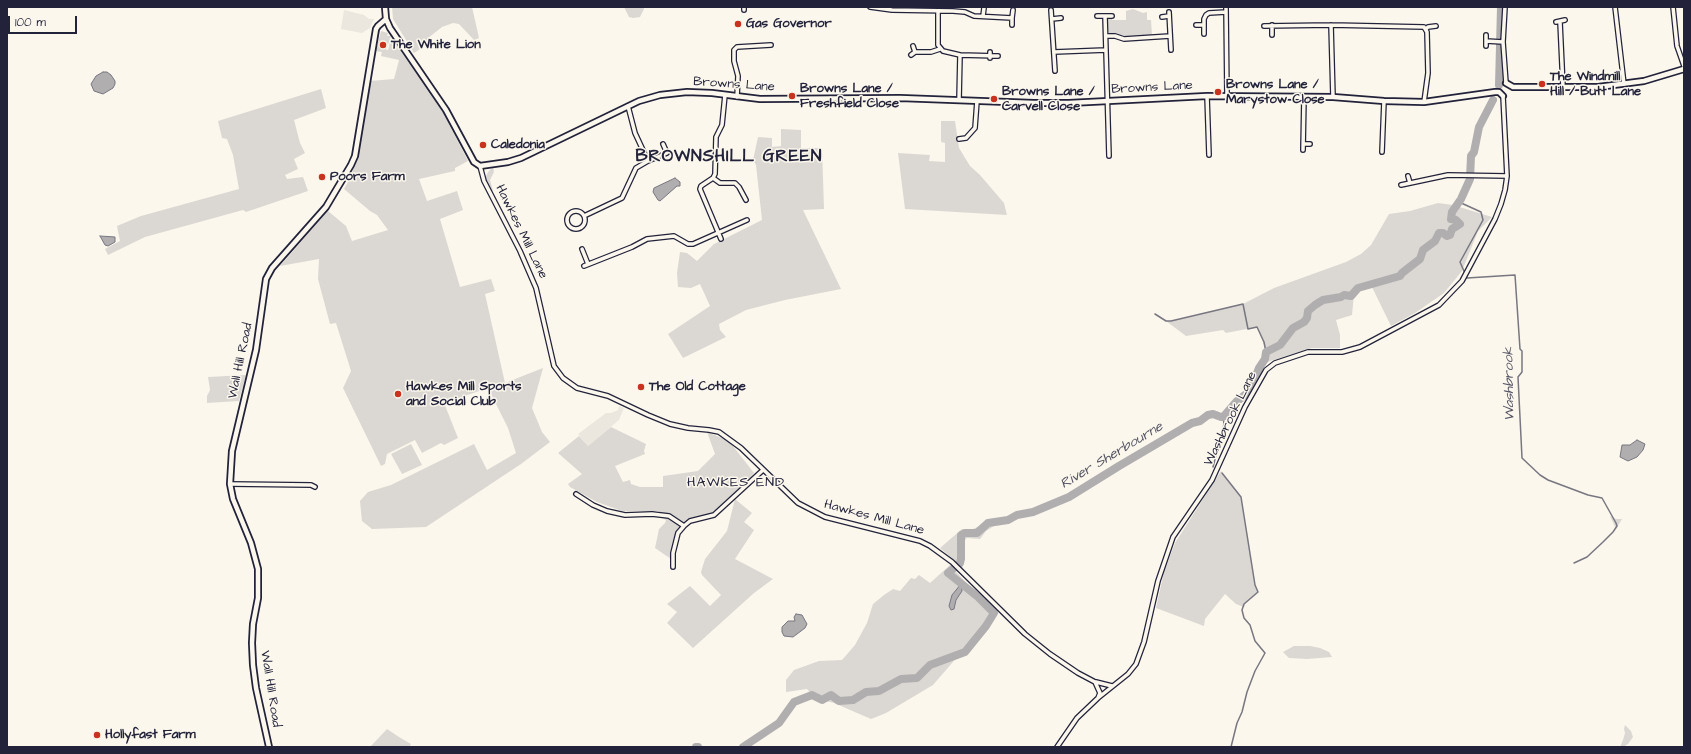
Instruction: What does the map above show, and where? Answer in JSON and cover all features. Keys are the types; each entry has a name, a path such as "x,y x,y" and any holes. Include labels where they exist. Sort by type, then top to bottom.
{"street":[{"path":"385,7 386,19"},
{"path":"870,7 892,10 954,11 974,16 1012,18"},
{"path":"1226,7 1227,96"},
{"path":"1505,7 1501,42 1506,83 1513,87 1598,87 1644,81 1684,68 1677,46 1673,7"},
{"path":"1615,7 1624,84"},
{"path":"983,16 984,8"},
{"path":"1012,25 1013,10"},
{"path":"1051,10 1055,71"},
{"path":"938,11 938,45 940,49 948,53 998,56"},
{"path":"1204,34 1206,15 1209,13 1226,12"},
{"path":"1162,17 1169,14 1171,50"},
{"path":"1097,16 1112,16"},
{"path":"1105,16 1109,156"},
{"path":"1052,19 1061,18"},
{"name":"Hawkes Mill Lane","path":"386,19 390,28 446,110 472,160 480,166 484,181 520,251 536,288 554,366 563,378 577,388 608,396 670,424 719,432 741,448 798,503 811,511 839,522 920,541 930,546 952,562 1025,634 1050,654 1078,673 1095,682 1112,686"},
{"name":"Wall Hill Road","path":"269,747 256,688 253,665 252,643 258,598 258,569 251,543 233,499 230,484 232,451 256,350 266,279 272,268 326,207 352,165 355,156 376,29 386,19"},
{"path":"1564,87 1558,22 1565,20"},
{"path":"1331,24 1333,97"},
{"path":"1264,26 1331,24 1422,26 1428,32 1428,73 1424,102"},
{"path":"1196,25 1204,25"},
{"path":"1272,25 1272,35"},
{"path":"1426,29 1428,26 1436,26"},
{"path":"1486,35 1486,46"},
{"path":"1106,36 1115,36 1124,39 1170,36"},
{"path":"1486,41 1501,42"},
{"path":"737,97 738,76 734,61 734,50 737,47 771,45"},
{"path":"913,46 915,52"},
{"path":"911,55 915,52 931,52 940,49"},
{"path":"1054,52 1106,50"},
{"path":"959,100 960,54"},
{"name":"Browns Lane","path":"480,166 508,162 521,158 628,106 647,98 674,93 700,92 760,99 892,98 1034,103 1207,96 1333,97 1424,102 1496,92 1503,96"},
{"path":"721,239 700,191 701,186 713,178 716,171 716,137 722,125 725,95"},
{"path":"1207,96 1210,154"},
{"name":"Washbrook Lane","path":"1057,747 1077,718 1098,698 1128,674 1136,664 1144,642 1158,581 1173,537 1216,473 1245,406 1264,372 1275,363 1308,352 1342,352 1360,347 1439,304 1462,281 1501,204 1507,176 1503,96"},
{"path":"1303,150 1304,97"},
{"path":"959,139 966,138 975,128 977,101"},
{"path":"1382,152 1384,101"},
{"path":"628,106 635,133 648,161"},
{"path":"584,216 622,198 636,168 667,153 663,144"},
{"path":"1303,144 1310,144"},
{"path":"1376,145 1382,146"},
{"path":"1401,185 1448,175 1507,176"},
{"path":"1408,176 1410,184"},
{"path":"713,178 718,182 735,183 746,200"},
{"path":"578,211 584,216 584,224 580,228 573,229 568,225 566,219 570,213 578,211"},
{"path":"582,249 586,265 632,247 647,239 674,236 688,244 693,244 747,220"},
{"path":"673,567 673,553 678,533 684,526 688,522 714,515 763,470"},
{"path":"230,484 311,485 315,487"},
{"path":"576,494 592,506 607,511 625,515 652,514 669,516 684,526"},
{"path":"1095,682 1100,692 1098,698"}],"shaded area":[{"path":"392,7 472,7 479,38 474,40 459,24 453,23 442,27 428,38 423,47 414,53 393,19"},
{"path":"624,7 644,7 644,9 640,17 633,18 629,17"},
{"path":"1133,9 1143,13 1147,12 1147,20 1151,20 1152,35 1126,36 1109,33 1107,30 1108,18 1112,17 1112,20 1126,20 1126,11"},
{"path":"344,10 364,15 369,19 374,19 370,28 362,33 341,29"},
{"path":"381,31 388,33 387,36 391,36 386,50 388,50 391,38 438,103 468,161 455,168 455,171 419,179 427,201 457,191 463,210 440,219 460,287 491,279 495,291 485,294 505,383 543,368 532,408 542,432 550,442 521,464 426,527 372,529 362,521 360,501 368,492 391,485 474,444 487,470 516,453 508,428 488,388 444,403 458,438 444,445 441,443 422,453 415,440 387,454 385,464 381,466 343,388 351,371 336,323 330,324 318,279 319,259 280,266 328,211 346,226 352,241 388,230 377,215 344,189 358,158 370,81 394,79 399,60 381,56 382,52 376,51"},
{"path":"103,72 107,72 111,75 115,81 115,84 113,88 103,94 94,91 91,84 96,76"},
{"path":"321,89 326,108 294,120 300,143 305,153 294,159 298,169 285,175 287,179 303,177 308,191 246,212 243,210 145,237 108,255 105,249 120,241 117,226 141,216 239,189 233,155 227,139 222,138 218,121"},
{"path":"941,121 955,121 959,148 970,166 980,175 1004,203 1007,215 905,209 898,153 930,155 929,161 945,162 945,143 941,142"},
{"path":"781,129 801,130 801,148 822,148 824,209 803,210 841,289 785,300 746,310 719,324 720,330 726,337 683,358 668,334 710,306 700,284 691,288 678,287 677,273 680,252 687,253 697,261 714,244 762,220 756,165 753,160 758,137 772,138 772,147 781,146"},
{"path":"493,167 494,172 490,180 493,191 491,192 485,178"},
{"path":"675,178 680,182 680,186 677,186 660,201 658,200 653,192 654,188"},
{"path":"1438,203 1453,205 1492,217 1478,231 1462,271 1444,293 1415,313 1391,326 1371,285 1356,289 1354,294 1352,315 1336,320 1340,335 1340,348 1312,348 1264,363 1266,352 1257,327 1226,333 1223,330 1186,336 1166,321 1243,304 1274,288 1346,262 1361,254 1371,245 1389,214 1410,211"},
{"path":"100,236 115,237 115,242 108,246 105,245"},
{"path":"246,375 239,401 207,403 207,396 210,390 208,377"},
{"path":"619,406 624,408 619,420 588,446 578,434 606,413 611,413 618,410"},
{"path":"611,427 646,444 644,451 645,454 615,466 623,482 630,480 631,484 640,487 663,487 663,476 698,471 715,454 707,432 729,441 754,473 711,514 695,517 684,523 677,532 671,559 655,548 659,529 666,520 660,517 659,511 622,511 597,502 570,487 568,484 582,474 558,453 579,436 588,446"},
{"path":"1637,440 1645,444 1643,450 1637,457 1628,461 1620,457 1622,445 1630,445"},
{"path":"411,444 422,465 402,474 391,454"},
{"path":"1221,471 1241,497 1255,584 1258,592 1244,604 1244,607 1236,604 1225,594 1205,619 1204,626 1156,608 1164,572 1175,543"},
{"path":"735,499 752,513 744,522 754,530 735,559 773,579 754,593 693,648 667,623 677,612 667,604 690,586 710,606 721,595 702,575 701,572 705,559 727,531"},
{"path":"1610,516 1616,519 1622,519 1616,529"},
{"path":"992,520 994,526 986,531 980,539 967,538 963,542 963,568 940,548 962,529 973,529"},
{"path":"950,565 994,613 973,644 965,652 959,655 933,685 886,713 871,719 834,703 822,700 812,695 807,689 786,692 786,680 794,670 819,661 842,660 855,645 867,623 873,604 884,595 893,589 900,591 911,578 915,579 919,575 930,583"},
{"path":"961,584 962,591 956,600 954,609 951,610 949,606 952,595"},
{"path":"796,614 802,615 807,624 805,628 793,637 784,636 782,627 788,621 795,621 794,617"},
{"path":"1294,646 1310,646 1320,648 1329,652 1332,657 1307,659 1289,658 1283,652"},
{"path":"1625,725 1631,731 1633,737 1628,744 1620,747 1625,733"},
{"path":"387,729 411,744 409,747 370,747"}],"waterway":[{"name":"River Sherbourne","path":"1499,85 1501,7"},
{"name":"River Sherbourne","path":"743,747 779,723 794,702 812,695 822,700 831,695 839,701 853,700 866,692 879,691 901,679 917,678 930,665 965,652 986,626 994,613 978,597 948,573 960,563 961,535 965,533 977,533 988,523 1008,520 1017,515 1033,512 1069,497 1192,423 1200,421 1208,415 1213,414 1223,417 1236,402 1250,391 1259,368 1265,359 1266,352 1280,345 1293,328 1304,322 1307,318 1308,311 1315,305 1323,300 1341,297 1344,295 1351,296 1358,288 1400,276 1420,259 1423,250 1435,241 1439,233 1443,233 1447,236 1450,235 1452,229 1460,224 1456,220 1451,219 1452,212 1461,199 1470,179 1471,156 1474,152 1479,127 1493,100"},
{"name":"Washbrook","path":"1459,202 1481,212 1483,220 1460,262 1467,278 1515,275 1520,349 1522,351 1522,372 1518,377 1522,458 1540,475 1548,480 1588,495 1602,498 1617,526 1613,532 1587,557 1574,563"},
{"path":"1155,314 1166,321 1171,321 1243,304 1248,329 1257,327 1264,342 1266,352"},
{"path":"1213,467 1224,424 1223,417"},
{"path":"1222,473 1241,497 1255,585 1258,592 1244,604 1242,610 1244,618 1250,625 1255,641 1265,653 1255,671 1247,692 1231,747"}],"place":[{"name":"Gas Governor","path":"738,24"},
{"name":"The White Lion","path":"383,45"},
{"name":"The Windmill Hill / Butt Lane","path":"1542,84"},
{"name":"Browns Lane / Marystow Close","path":"1218,92"},
{"name":"Browns Lane / Freshfield Close","path":"792,96"},
{"name":"Browns Lane / Carvell Close","path":"994,99"},
{"name":"Caledonia","path":"483,145"},
{"name":"Poors Farm","path":"322,177"},
{"name":"The Old Cottage","path":"641,387"},
{"name":"Hawkes Mill Sports and Social Club","path":"398,394"},
{"name":"Hollyfast Farm","path":"97,735"}],"district":[{"name":"BROWNSHILL GREEN","path":"729,157"},
{"name":"HAWKES END","path":"736,483"}]}
